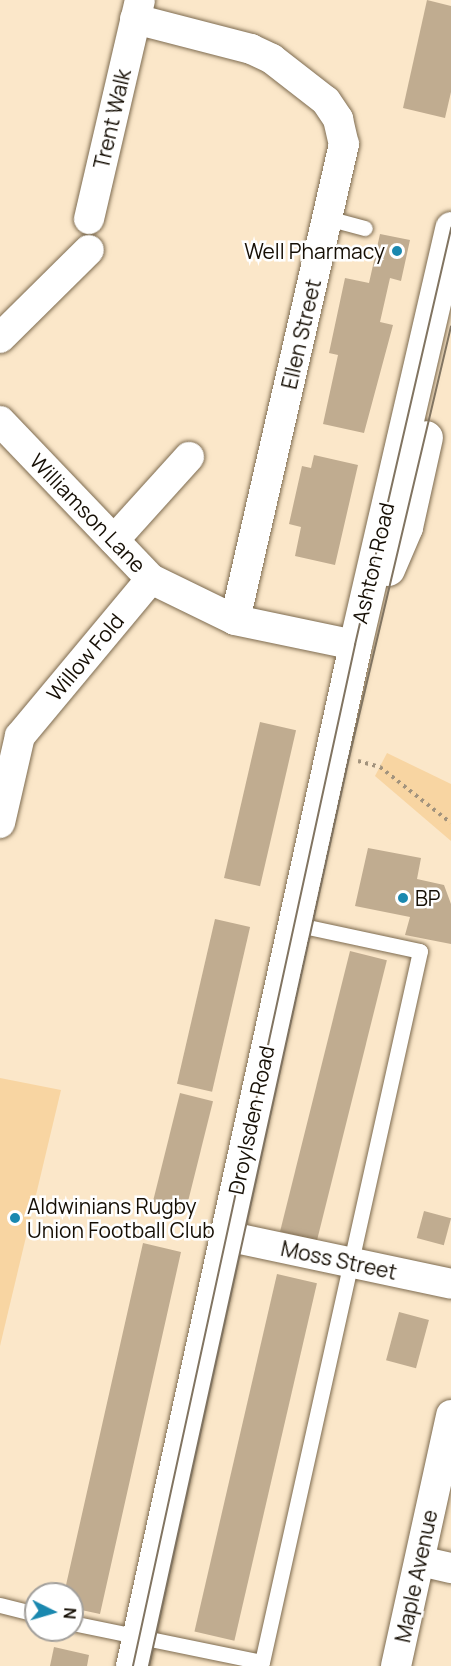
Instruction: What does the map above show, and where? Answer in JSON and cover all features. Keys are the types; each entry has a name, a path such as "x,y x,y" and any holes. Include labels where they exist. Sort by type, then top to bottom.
{"main road":[{"name":"Ashton Road","path":"355,645 451,228"},
{"name":"Ashton Road","path":"355,645 406,528 451,327"},
{"name":"Droylsden Road","path":"135,1653 355,645"}],"street":[{"name":"Ellen Street","path":"138,9 251,49 272,59 326,101 338,118 344,144 235,620"},
{"name":"Trent Walk","path":"89,219 138,9"},
{"path":"0,338 89,250"},
{"name":"Williamson Lane","path":"0,421 151,579 235,620 355,645"},
{"path":"114,540 189,457"},
{"name":"Willow Fold","path":"0,823 10,730 151,579"},
{"name":"Moss Street","path":"226,1236 451,1284"},
{"name":"Maple Avenue","path":"396,1666 451,1415"},
{"path":"420,1561 451,1568"}],"lane":[{"path":"327,218 364,228"},
{"path":"84,1629 135,1653 262,1662 353,1264 420,951 294,924"},
{"path":"0,1605 24,1611"}],"path":[{"path":"331,753 380,767 451,823"}],"shaded area":[{"path":"387,753 451,784 451,841 375,776"},
{"name":"Aldwinians Rugby Union Football Club","path":"0,1078 61,1090 0,1346"}],"building":[{"path":"427,0 451,6 451,92 445,118 403,108"},
{"path":"380,234 410,240 401,281 390,278 380,322 393,325 364,433 323,424 338,355 329,353 345,278 369,283"},
{"path":"314,455 358,465 335,565 295,556 301,527 289,524 302,466 311,468"},
{"path":"260,722 296,730 260,886 224,878"},
{"name":"BP","path":"368,848 421,858 417,879 444,885 451,904 451,944 405,935 410,917 355,906"},
{"path":"215,919 250,927 212,1092 177,1084"},
{"path":"350,951 387,960 317,1241 280,1231"},
{"path":"180,1093 213,1101 186,1210 153,1202"},
{"path":"424,1211 451,1218 444,1245 417,1238"},
{"path":"143,1243 181,1252 100,1614 84,1611 84,1582 67,1582"},
{"path":"277,1274 317,1283 234,1641 194,1632"},
{"path":"399,1312 429,1320 416,1368 386,1360"},
{"path":"54,1647 89,1655 87,1666 50,1666"}],"tram line":[{"path":"133,1666 355,645 451,228"},
{"path":"149,1666 349,758 451,327"}],"place":[{"name":"Well Pharmacy","path":"397,251"},
{"name":"BP","path":"403,898"},
{"name":"Aldwinians Rugby Union Football Club","path":"15,1218"}]}
